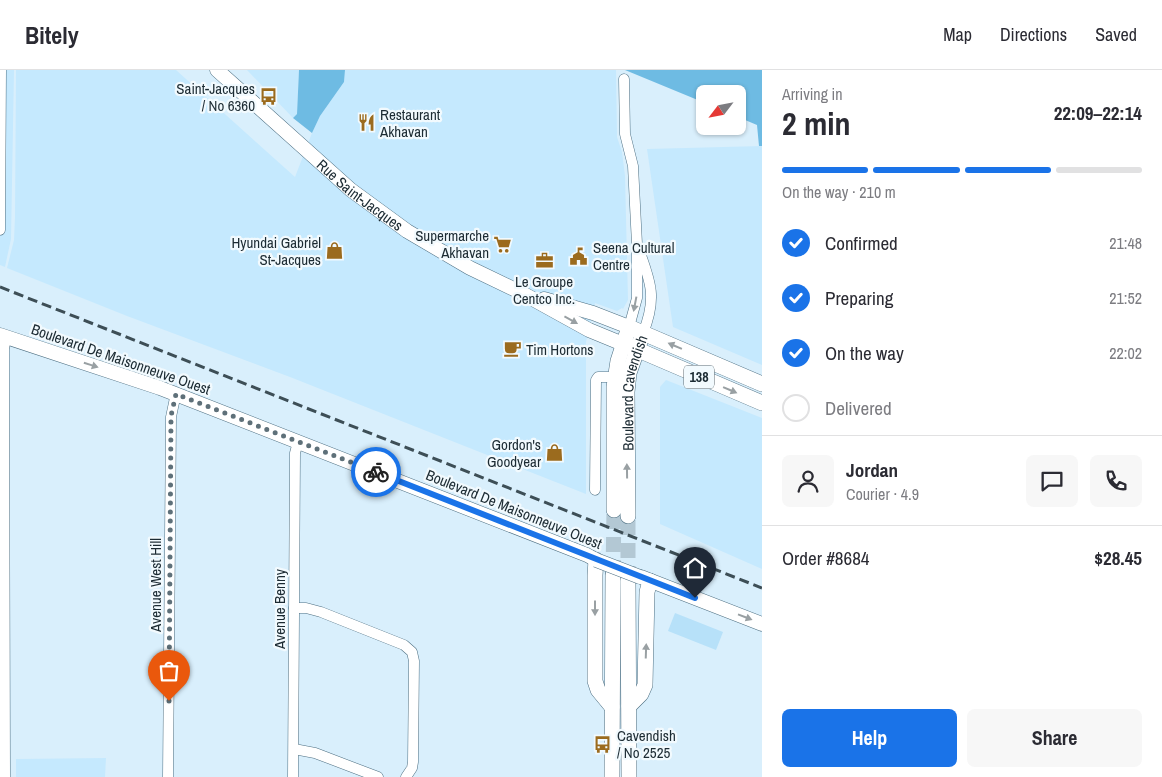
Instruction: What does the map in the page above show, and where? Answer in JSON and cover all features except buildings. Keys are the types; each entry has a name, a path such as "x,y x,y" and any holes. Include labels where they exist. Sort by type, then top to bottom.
{"main road":[{"name":"Rue Saint-Jacques","path":"629,327 762,384"},
{"name":"Boulevard Cavendish","path":"628,516 626,392 629,373 629,327"},
{"name":"Boulevard Cavendish","path":"614,510 613,395 615,377 630,347 643,333"},
{"name":"Rue Saint-Jacques","path":"630,347 762,403"},
{"path":"596,560 594,576 595,681 598,690 612,707"},
{"path":"612,777 613,574"},
{"path":"629,706 641,694 645,685 647,592 639,579"},
{"path":"629,777 627,682 639,579"}],"street":[{"path":"0,230 1,70"},
{"name":"Rue Saint-Jacques","path":"217,70 374,208 438,250 485,276 522,293 589,330 630,347"},
{"name":"Boulevard Cavendish","path":"624,79 625,134 633,166 637,244 636,298 629,327"},
{"name":"Boulevard Cavendish","path":"637,244 650,279 652,290 650,312 643,333"},
{"name":"Rue Saint-Jacques","path":"522,293 593,313 629,327"},
{"path":"3,336 5,777"},
{"name":"Boulevard De Maisonneuve Ouest","path":"3,336 176,394 587,554 596,560 639,579 762,624"},
{"name":"Boulevard Cavendish","path":"595,490 596,383 599,376 615,377"},
{"name":"Avenue West Hill","path":"168,777 171,416 176,394"},
{"name":"Avenue Benny","path":"294,777 295,453 298,442"},
{"path":"294,608 321,612 410,648 414,661 414,752 412,768 406,777"},
{"path":"294,749 315,753 378,777"}],"shaded area":[{"path":"0,70 14,70 11,239 5,267 0,265"},
{"path":"16,70 176,70 295,177 320,116 344,82 345,70 616,70 617,137 622,152 625,176 628,300 623,309 617,311 595,303 586,342 586,494 7,268 14,240"},
{"path":"247,70 299,70 297,114 293,118"},
{"path":"299,70 345,70 344,82 320,116 312,133 293,118 297,114"},
{"path":"625,70 762,70 762,146 759,146 757,125 746,120 746,85 696,85 696,99"},
{"path":"762,146 762,365 673,327 647,149"},
{"path":"666,380 762,418 762,569 660,524 660,387"},
{"path":"675,613 723,632 716,650 668,631"},
{"path":"106,758 105,777 16,777 16,759"}],"tunnel":[{"path":"613,575 614,510"},
{"path":"628,516 628,581"}],"railway":[{"path":"0,287 762,588"}],"way so far":[{"path":"169,701 171,416 176,394 376,472"}],"place":[{"name":"Saint-Jacques / No 6360","path":"269,97"},
{"name":"Restaurant Akhavan","path":"366,123"},
{"name":"Supermarche Akhavan","path":"503,244"},
{"name":"Hyundai Gabriel St-Jacques","path":"335,251"},
{"name":"Seena Cultural Centre","path":"579,256"},
{"name":"Le Groupe Centco Inc.","path":"544,260"},
{"name":"Tim Hortons","path":"512,349"},
{"name":"Gordon's Goodyear","path":"555,453"},
{"name":"Cavendish / No 2525","path":"603,744"}],"route":[{"path":"376,472 695,598"}]}
